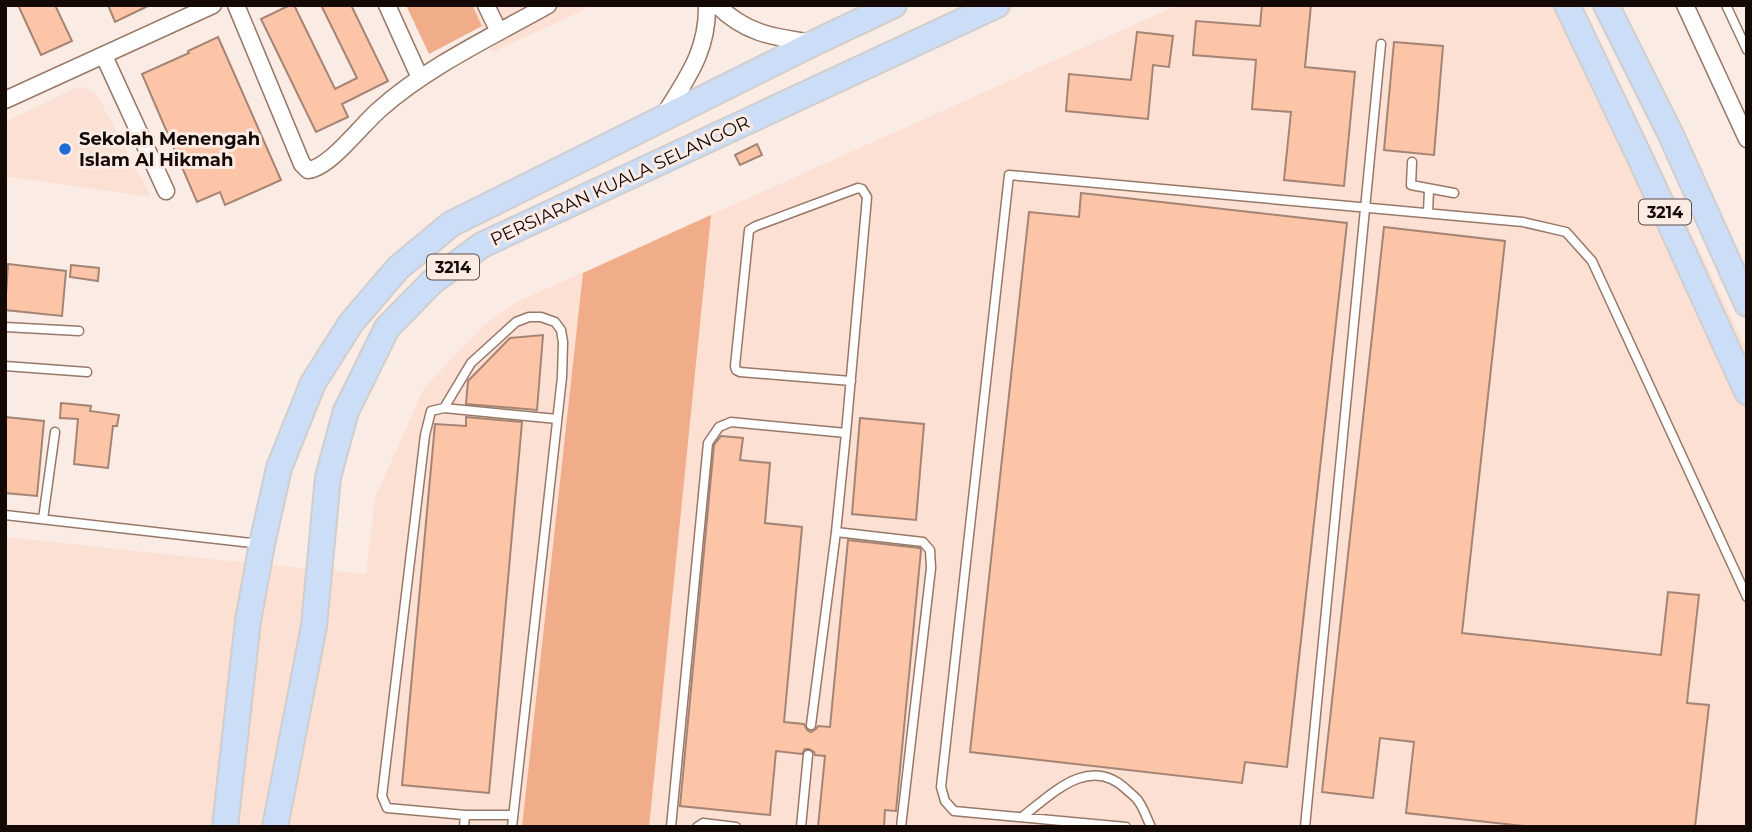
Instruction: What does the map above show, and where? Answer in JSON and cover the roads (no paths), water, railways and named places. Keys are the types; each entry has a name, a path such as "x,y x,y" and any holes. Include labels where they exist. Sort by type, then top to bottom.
{"main road":[{"name":"PERSIARAN KUALA SELANGOR","path":"225,827 248,621 279,468 313,383 351,323 398,268 451,225 894,5"},
{"name":"PERSIARAN KUALA SELANGOR","path":"275,827 314,626 328,477 346,411 387,328 432,282 482,245 997,5"},
{"name":"3214","path":"1567,5 1747,392"},
{"name":"3214","path":"1612,7 1621,34 1671,135 1747,304"},
{"path":"292,827 305,758 314,626"}],"street":[{"path":"5,100 213,5"},
{"path":"236,5 302,164 308,170 316,170 326,163 380,109 420,78 548,5"},
{"path":"387,5 420,78"},
{"path":"486,5 499,32"},
{"path":"662,120 701,53 708,23 707,5"},
{"path":"717,5 744,26 769,36 814,43"},
{"path":"1685,5 1747,139"},
{"path":"104,56 166,191"}],"lane":[{"path":"1726,5 1747,50"},
{"path":"1305,827 1381,44"},
{"path":"1412,162 1411,185 1454,193"},
{"path":"1126,827 954,811 945,801 941,787 1009,175 1523,222 1566,232 1592,261 1747,597"},
{"path":"811,725 836,532 851,381 867,197 862,189 858,188 749,230 735,366 740,372 851,381"},
{"path":"1428,213 1429,190"},
{"path":"444,408 471,363 516,322 529,317 541,317 555,322 561,330 562,377 512,827"},
{"path":"5,327 79,331"},
{"path":"5,366 87,372"},
{"path":"513,815 465,815 387,808 382,796 425,435 431,411 444,408 557,419"},
{"path":"671,827 708,443 719,427 731,422 846,433"},
{"path":"43,519 55,432"},
{"path":"5,515 262,544"},
{"path":"836,532 923,542 930,550 931,568 901,827"},
{"path":"801,827 808,755"},
{"path":"1022,817 1079,777 1102,775 1117,780 1138,801 1152,827"},
{"path":"464,827 465,815"},
{"path":"697,827 703,823 736,827"}],"place":[{"name":"Sekolah Menengah Islam Al Hikmah","path":"65,149"}]}
